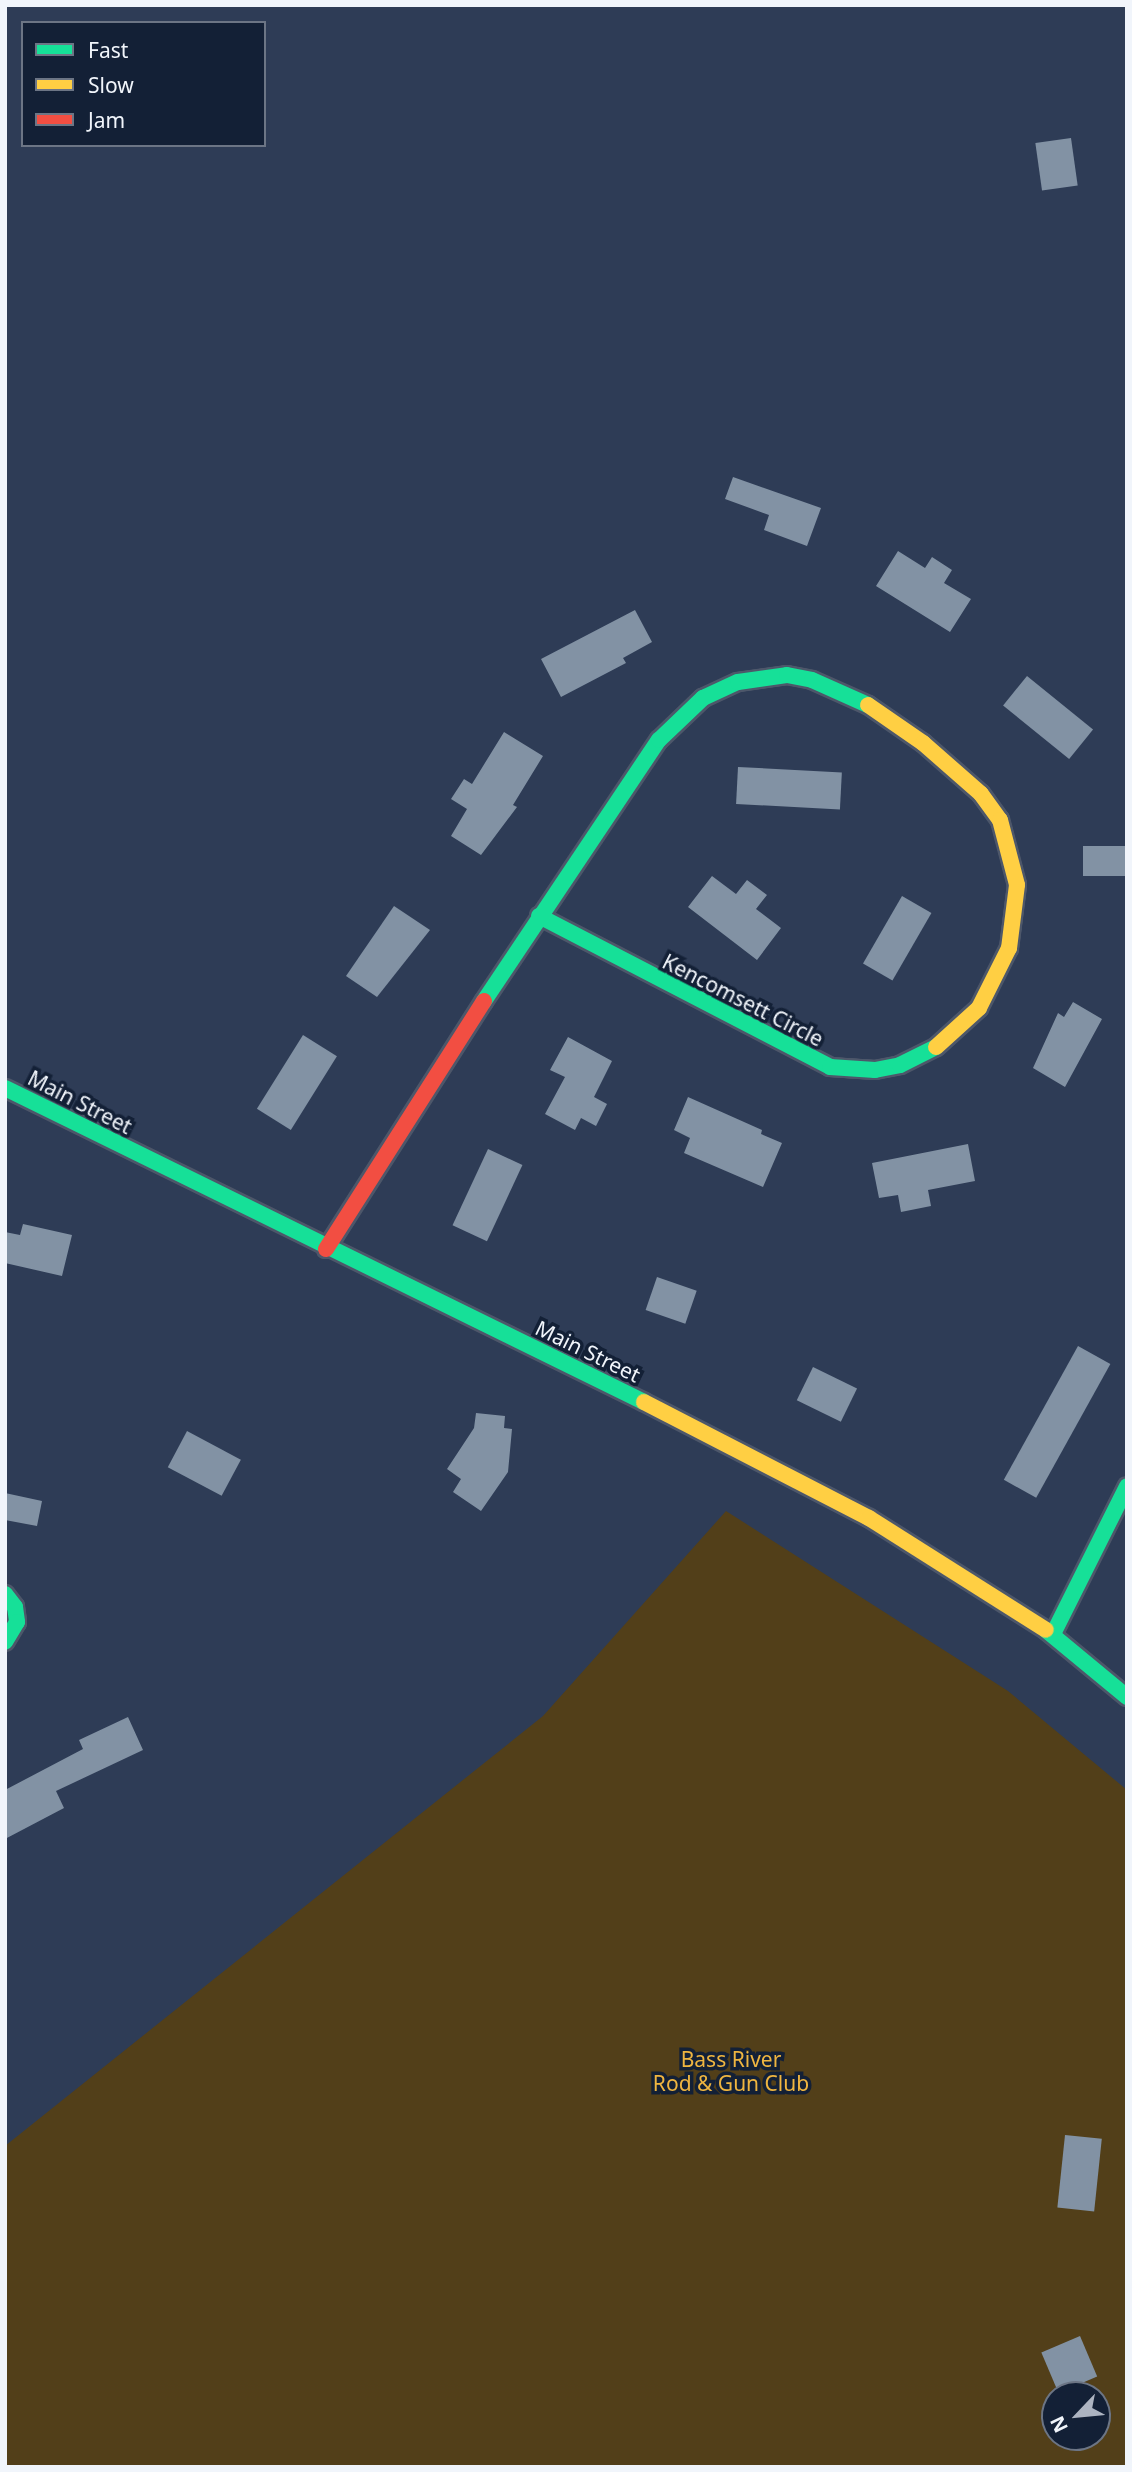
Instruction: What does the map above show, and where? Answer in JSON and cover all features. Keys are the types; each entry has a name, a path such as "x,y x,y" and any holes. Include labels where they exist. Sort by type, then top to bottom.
{"street":[{"name":"Kencomsett Circle","path":"326,1249 539,916 672,723 719,689 768,676 812,680 864,704 959,771 1000,820 1017,885 1009,948 979,1008 947,1041 900,1065 875,1070 830,1067 808,1059 539,916"},
{"name":"Main Street","path":"5,1088 326,1249 649,1404 869,1518 1053,1634 1127,1697"},
{"path":"1053,1634 1127,1486"},
{"path":"5,1594 15,1607 17,1622 5,1642"}],"green space":[{"name":"Bass River Rod & Gun Club","path":"726,1511 1008,1691 1127,1790 1127,2467 5,2467 5,2146 543,1716"}],"building":[{"path":"1071,138 1078,186 1042,191 1035,143"},
{"path":"733,477 821,508 807,546 764,530 769,515 725,499"},
{"path":"898,551 925,568 932,557 952,570 944,583 971,599 950,632 876,586"},
{"path":"635,610 652,642 623,658 626,663 561,697 541,659"},
{"path":"1027,676 1093,729 1069,759 1003,706"},
{"path":"504,732 543,756 513,805 517,807 481,855 451,836 467,809 451,799 464,779 472,784"},
{"path":"738,767 842,772 840,809 736,804"},
{"path":"1083,846 1127,846 1127,876 1083,876"},
{"path":"712,876 736,894 747,880 767,895 756,909 781,928 757,960 688,907"},
{"path":"902,896 931,913 892,981 863,964"},
{"path":"394,906 430,930 377,997 346,976"},
{"path":"1073,1002 1102,1019 1065,1087 1033,1068 1058,1013 1064,1017"},
{"path":"303,1035 337,1056 291,1130 257,1109"},
{"path":"568,1037 612,1061 594,1097 607,1104 596,1126 581,1118 575,1130 545,1114 565,1077 550,1070"},
{"path":"688,1097 762,1130 761,1134 782,1143 763,1187 684,1153 690,1138 674,1130"},
{"path":"968,1144 975,1181 928,1190 931,1206 901,1212 898,1195 879,1198 872,1163"},
{"path":"488,1149 522,1165 487,1241 453,1225"},
{"path":"23,1224 72,1235 62,1276 5,1263 5,1232 20,1235"},
{"path":"657,1277 697,1291 685,1324 646,1310"},
{"path":"1078,1346 1110,1364 1036,1498 1004,1480"},
{"path":"813,1367 857,1388 841,1422 797,1400"},
{"path":"476,1413 505,1416 504,1428 512,1429 508,1472 481,1511 453,1492 461,1479 447,1469 474,1428"},
{"path":"187,1431 241,1460 222,1496 168,1467"},
{"path":"5,1493 42,1501 37,1526 5,1520"},
{"path":"128,1717 143,1750 56,1791 64,1808 5,1839 5,1790 83,1749 79,1740"},
{"path":"1065,2135 1102,2139 1094,2211 1057,2208"},
{"path":"1080,2336 1097,2377 1087,2381 1053,2381 1041,2352"}],"traffic: fast":[{"path":"484,1001 659,740 703,698 738,682 787,675 812,680 868,705"},
{"path":"539,916 830,1067 875,1070 900,1065 936,1047"},
{"path":"5,1088 644,1402"},
{"path":"1053,1634 1127,1486"},
{"path":"5,1594 15,1607 17,1622 5,1642"},
{"path":"1046,1630 1127,1697"}],"traffic: slow":[{"path":"868,705 923,743 981,794 1000,820 1017,885 1009,948 979,1008 936,1047"},
{"path":"644,1402 869,1518 1046,1630"}],"traffic: jam":[{"path":"326,1249 484,1001"}]}
